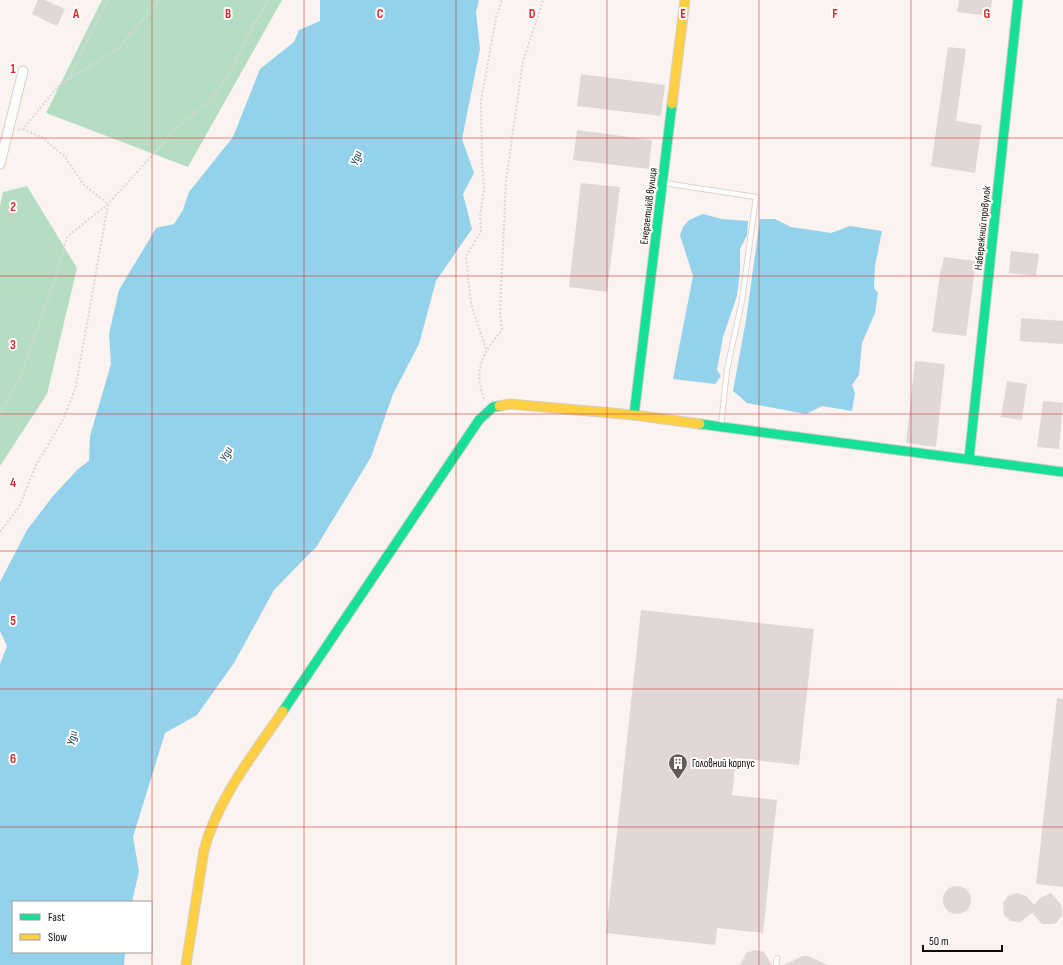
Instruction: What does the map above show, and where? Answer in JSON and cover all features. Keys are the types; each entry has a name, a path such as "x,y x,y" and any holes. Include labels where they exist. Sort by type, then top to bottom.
{"street":[{"name":"Енергетиків вулиця","path":"634,415 664,183 685,0"},
{"name":"Набережний провулок","path":"969,459 1018,0"},
{"path":"0,164 23,71"},
{"path":"186,965 204,850 212,826 225,797 479,420 493,408 510,404 634,415 721,428 1063,472"}],"lane":[{"path":"664,183 756,197 742,300 727,370 721,428"},
{"path":"776,965 777,958"}],"path":[{"path":"68,79 108,0"},
{"path":"8,133 23,129 60,84 118,48 160,0"},
{"path":"0,413 20,378 56,277 67,237 108,204 176,129 212,98 228,77 251,29 269,0"},
{"path":"486,349 471,304 466,256 481,232 480,216 484,188 482,166 481,101 496,18 502,0"},
{"path":"488,412 480,380 481,361 486,349 502,330 500,313 506,180 523,61 543,0"},
{"path":"23,129 43,138 65,157 84,185 108,204"},
{"path":"0,532 19,507 36,464 64,418 76,386 108,204"}],"green space":[{"path":"102,0 282,0 188,167 46,113"},
{"path":"27,186 77,268 47,394 0,466 0,206 3,192"}],"water":[{"name":"Уди","path":"320,0 479,0 476,12 480,49 462,139 474,173 463,194 472,229 436,281 419,344 393,394 371,457 317,546 274,590 234,663 197,715 165,733 133,837 139,871 132,901 12,901 12,953 125,953 124,965 0,965 0,664 7,646 0,631 0,582 27,530 53,496 78,469 89,461 90,436 111,364 109,334 119,290 156,228 174,224 183,210 189,192 233,137 260,69 294,42 299,30 320,21"},
{"path":"703,214 722,219 748,221 747,235 740,249 740,271 737,296 723,337 717,370 721,376 715,384 673,379 693,276 680,235 683,227 689,220"},
{"path":"760,219 775,219 791,227 831,233 850,226 882,231 875,266 874,288 878,293 875,313 862,343 859,375 852,385 855,393 852,411 822,406 806,414 747,403 733,391 746,320"}],"building":[{"path":"38,0 45,0 65,9 57,26 32,14"},
{"path":"959,0 992,0 990,16 957,12"},
{"path":"948,47 966,49 956,121 982,125 975,173 931,166"},
{"path":"581,74 665,85 661,116 577,106"},
{"path":"577,130 652,140 649,169 573,160"},
{"path":"581,183 620,187 607,292 569,287"},
{"path":"1011,251 1039,254 1036,276 1009,273"},
{"path":"944,257 976,261 966,336 932,332 941,267"},
{"path":"1021,318 1063,321 1063,344 1020,341"},
{"path":"915,361 945,364 936,447 906,443"},
{"path":"1007,381 1027,384 1022,420 1001,417"},
{"path":"1043,401 1063,403 1059,449 1037,447"},
{"name":"Головний корпус","path":"641,610 814,629 799,765 736,758 732,795 777,800 763,933 717,928 715,945 606,933"},
{"path":"1057,698 1063,699 1063,887 1036,884"},
{"path":"957,886 963,887 967,890 970,894 970,906 967,910 963,913 957,914 951,913 947,910 944,906 943,900 944,894 947,890 951,887"},
{"path":"1017,893 1026,896 1034,905 1040,898 1051,893 1062,906 1062,915 1056,923 1052,924 1042,924 1032,913 1020,922 1011,921 1004,915 1003,903 1008,896"},
{"path":"755,950 764,952 772,965 740,965 746,953"},
{"path":"803,956 808,956 828,965 784,965"}],"traffic: fast":[{"path":"969,459 1018,0"},
{"path":"634,415 672,104"},
{"path":"283,711 479,420 493,407 499,406"},
{"path":"700,424 1063,472"}],"traffic: slow":[{"path":"672,104 685,0"},
{"path":"499,406 510,404 634,415 700,424"},
{"path":"186,965 204,850 210,831 227,795 283,711"}],"place":[{"name":"Головний корпус","path":"678,780"}]}
